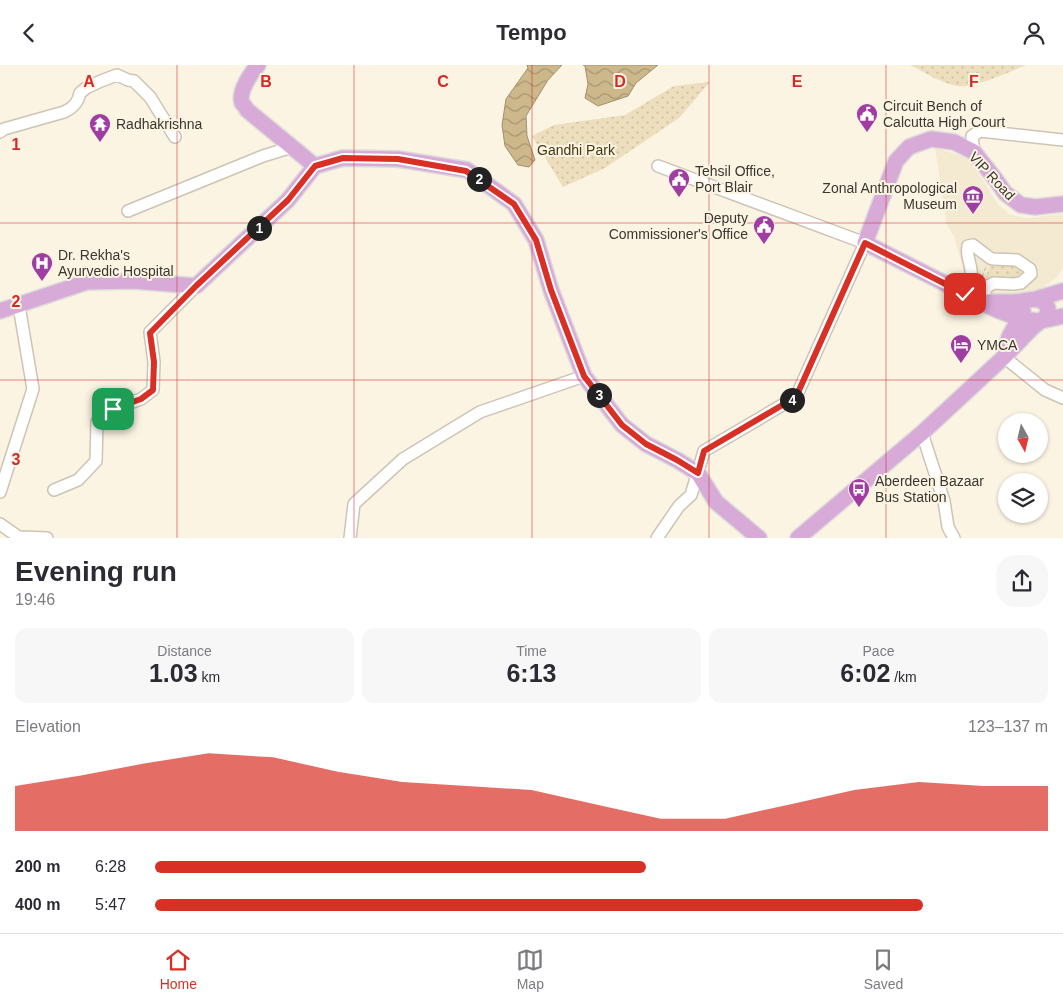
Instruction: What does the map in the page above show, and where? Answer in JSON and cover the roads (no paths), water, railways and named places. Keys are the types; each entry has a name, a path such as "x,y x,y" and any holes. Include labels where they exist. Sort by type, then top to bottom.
{"main road":[{"path":"258,65 251,73 245,85 242,104 315,166"},
{"name":"VIP Road","path":"865,243 896,161 909,147 931,139 954,142 974,152 1004,193 1020,205 1035,207 1063,204"},
{"path":"0,311 87,282 133,281 196,286 288,200 315,166 343,158 398,159 466,171 514,204 536,240 551,290 584,376 622,425 646,444 698,473 716,502 759,538"},
{"path":"865,243 989,307 1033,321 1063,316"},
{"path":"975,299 1014,302 1036,299 1063,291"},
{"path":"1063,295 1063,303"},
{"path":"1004,357 1009,337 1018,317 1025,307 1036,299"},
{"path":"798,538 922,433 1004,357 1032,327 1047,315 1047,304 1036,299"}],"street":[{"path":"0,132 4,129 64,113 72,108 80,93 86,88 117,75 134,81 150,97 175,137"},
{"path":"974,152 972,136 980,131 1063,140"},
{"path":"128,211 263,155 292,147"},
{"path":"657,538 678,506 691,495 704,451 796,397 865,243 658,166"},
{"path":"973,245 990,258 1017,261 1030,269 1031,273 1021,283 994,283 988,286 975,299 970,279 968,246 973,245"},
{"path":"54,490 78,480 96,461 97,422 113,409 141,399 153,390 154,362 150,333 196,286"},
{"path":"0,492 33,389 19,306"},
{"path":"1004,357 1045,390 1063,398"},
{"path":"350,538 354,505 403,459 480,412 584,376"},
{"path":"922,433 944,501 948,527 954,538"},
{"path":"0,524 20,537 47,538"}],"water":[{"path":"527,65 562,65 548,80 526,116 527,136 535,160 529,167 518,165 505,146 502,125 506,99 528,68"},
{"path":"583,65 658,65 636,83 628,96 598,106 585,98 588,84 585,66"}],"place":[{"name":"Circuit Bench of Calcutta High Court","path":"867,133"},
{"name":"Radhakrishna","path":"100,143"},
{"name":"Tehsil Office, Port Blair","path":"679,198"},
{"name":"Zonal Anthropological Museum","path":"973,215"},
{"name":"Deputy Commissioner's Office","path":"764,245"},
{"name":"Dr. Rekha's Ayurvedic Hospital","path":"42,282"},
{"name":"YMCA","path":"961,364"},
{"name":"Aberdeen Bazaar Bus Station","path":"859,508"}],"park label":[{"name":"Gandhi Park","path":"576,150"}]}
